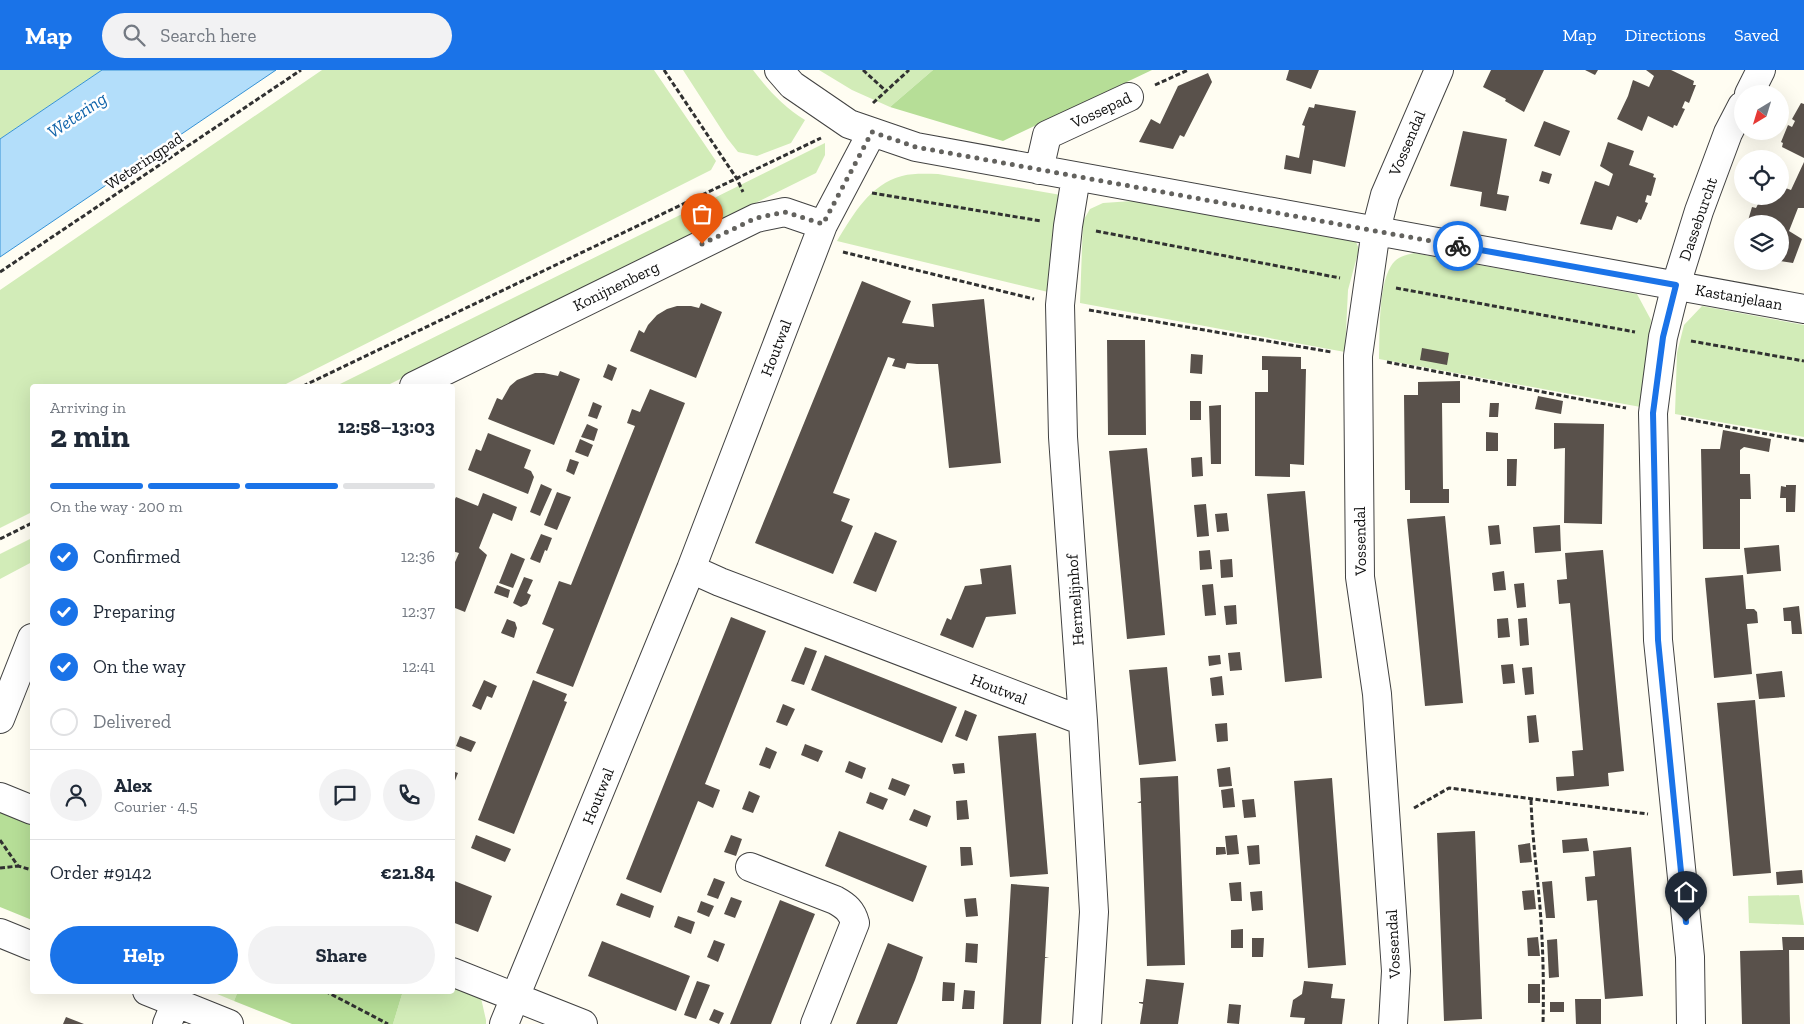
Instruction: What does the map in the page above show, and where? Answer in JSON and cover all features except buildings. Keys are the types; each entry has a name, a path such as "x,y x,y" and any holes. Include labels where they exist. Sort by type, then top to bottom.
{"street":[{"name":"Kastanjelaan","path":"778,70 792,85 861,128 916,147 1804,309"},
{"name":"Vossendal","path":"1393,1024 1396,971 1377,694 1360,577 1358,356 1367,283 1384,195 1439,70"},
{"path":"1753,85 1761,70"},
{"name":"Vossepad","path":"1039,170 1046,135 1129,97"},
{"name":"Dasseburcht","path":"1690,1024 1690,957 1658,640 1653,413 1663,337 1676,285 1699,211 1734,121"},
{"name":"Houtwal","path":"504,1024 691,569 819,235 847,180 861,128"},
{"name":"Hermelijnhof","path":"1076,177 1068,226 1060,305 1063,437 1094,912 1087,1024"},
{"name":"Konijnenberg","path":"421,384 440,379 756,218 785,212 819,235"},
{"name":"Houtwal","path":"691,569 720,582 1083,721"},
{"path":"0,719 30,643"},
{"path":"0,797 30,809"},
{"path":"750,867 835,900 853,914 855,923 815,1024"},
{"path":"0,933 30,945"},
{"path":"455,973 583,1024"},
{"path":"150,994 171,1013 229,1024"}],"path":[{"name":"Weteringpad","path":"0,272 302,70"},
{"path":"664,70 737,179 756,218"},
{"path":"863,70 886,92"},
{"path":"307,384 737,179 861,128 886,92 909,70"},
{"name":"Vossepad","path":"1129,97 1188,70"},
{"path":"847,180 875,194 1068,226 1663,337 1804,360"},
{"path":"819,235 1060,305 1358,356 1804,441"},
{"path":"0,539 30,524"},
{"path":"1386,824 1449,788 1676,818"},
{"path":"1531,800 1544,976 1543,1024"},
{"path":"0,840 18,866"},
{"path":"0,868 18,866 30,869"},
{"path":"331,994 388,1024"}],"green space":[{"path":"0,70 102,70 0,139"},
{"path":"322,70 654,70 716,161 711,170 286,384 30,384 30,513 0,528 0,290"},
{"path":"683,70 753,70 777,98 805,120 791,143 757,156 738,152"},
{"path":"819,70 933,70 890,107 852,90"},
{"path":"933,70 1152,70 1003,141 890,107"},
{"path":"825,143 825,155 816,173 390,384 340,384"},
{"path":"938,174 1061,195 1048,292 837,241 856,211 881,186 906,175"},
{"path":"1132,201 1356,242 1359,249 1348,290 1345,352 1080,303 1083,221 1090,209 1103,203"},
{"path":"1414,253 1637,294 1651,320 1647,355 1646,408 1379,359 1380,311 1387,275 1396,260"},
{"path":"1702,306 1804,325 1804,437 1675,414 1677,353 1684,325"},
{"path":"30,539 30,563 0,579 0,554"},
{"path":"0,803 30,815 30,919 0,907"},
{"path":"1799,895 1804,925 1749,923 1748,896"},
{"path":"455,987 481,998 486,1020 486,1024 393,1024 402,994 455,994"},
{"path":"217,994 237,994 234,1001"},
{"path":"237,994 402,994 393,1024 292,1024 234,1001"}],"water":[{"name":"Wetering","path":"102,70 276,70 0,257 0,139"}],"way so far":[{"path":"702,244 756,218 785,212 823,224 872,132 916,147 1458,246"}],"route":[{"path":"1458,246 1676,285 1663,337 1653,413 1658,640 1686,922"}]}
